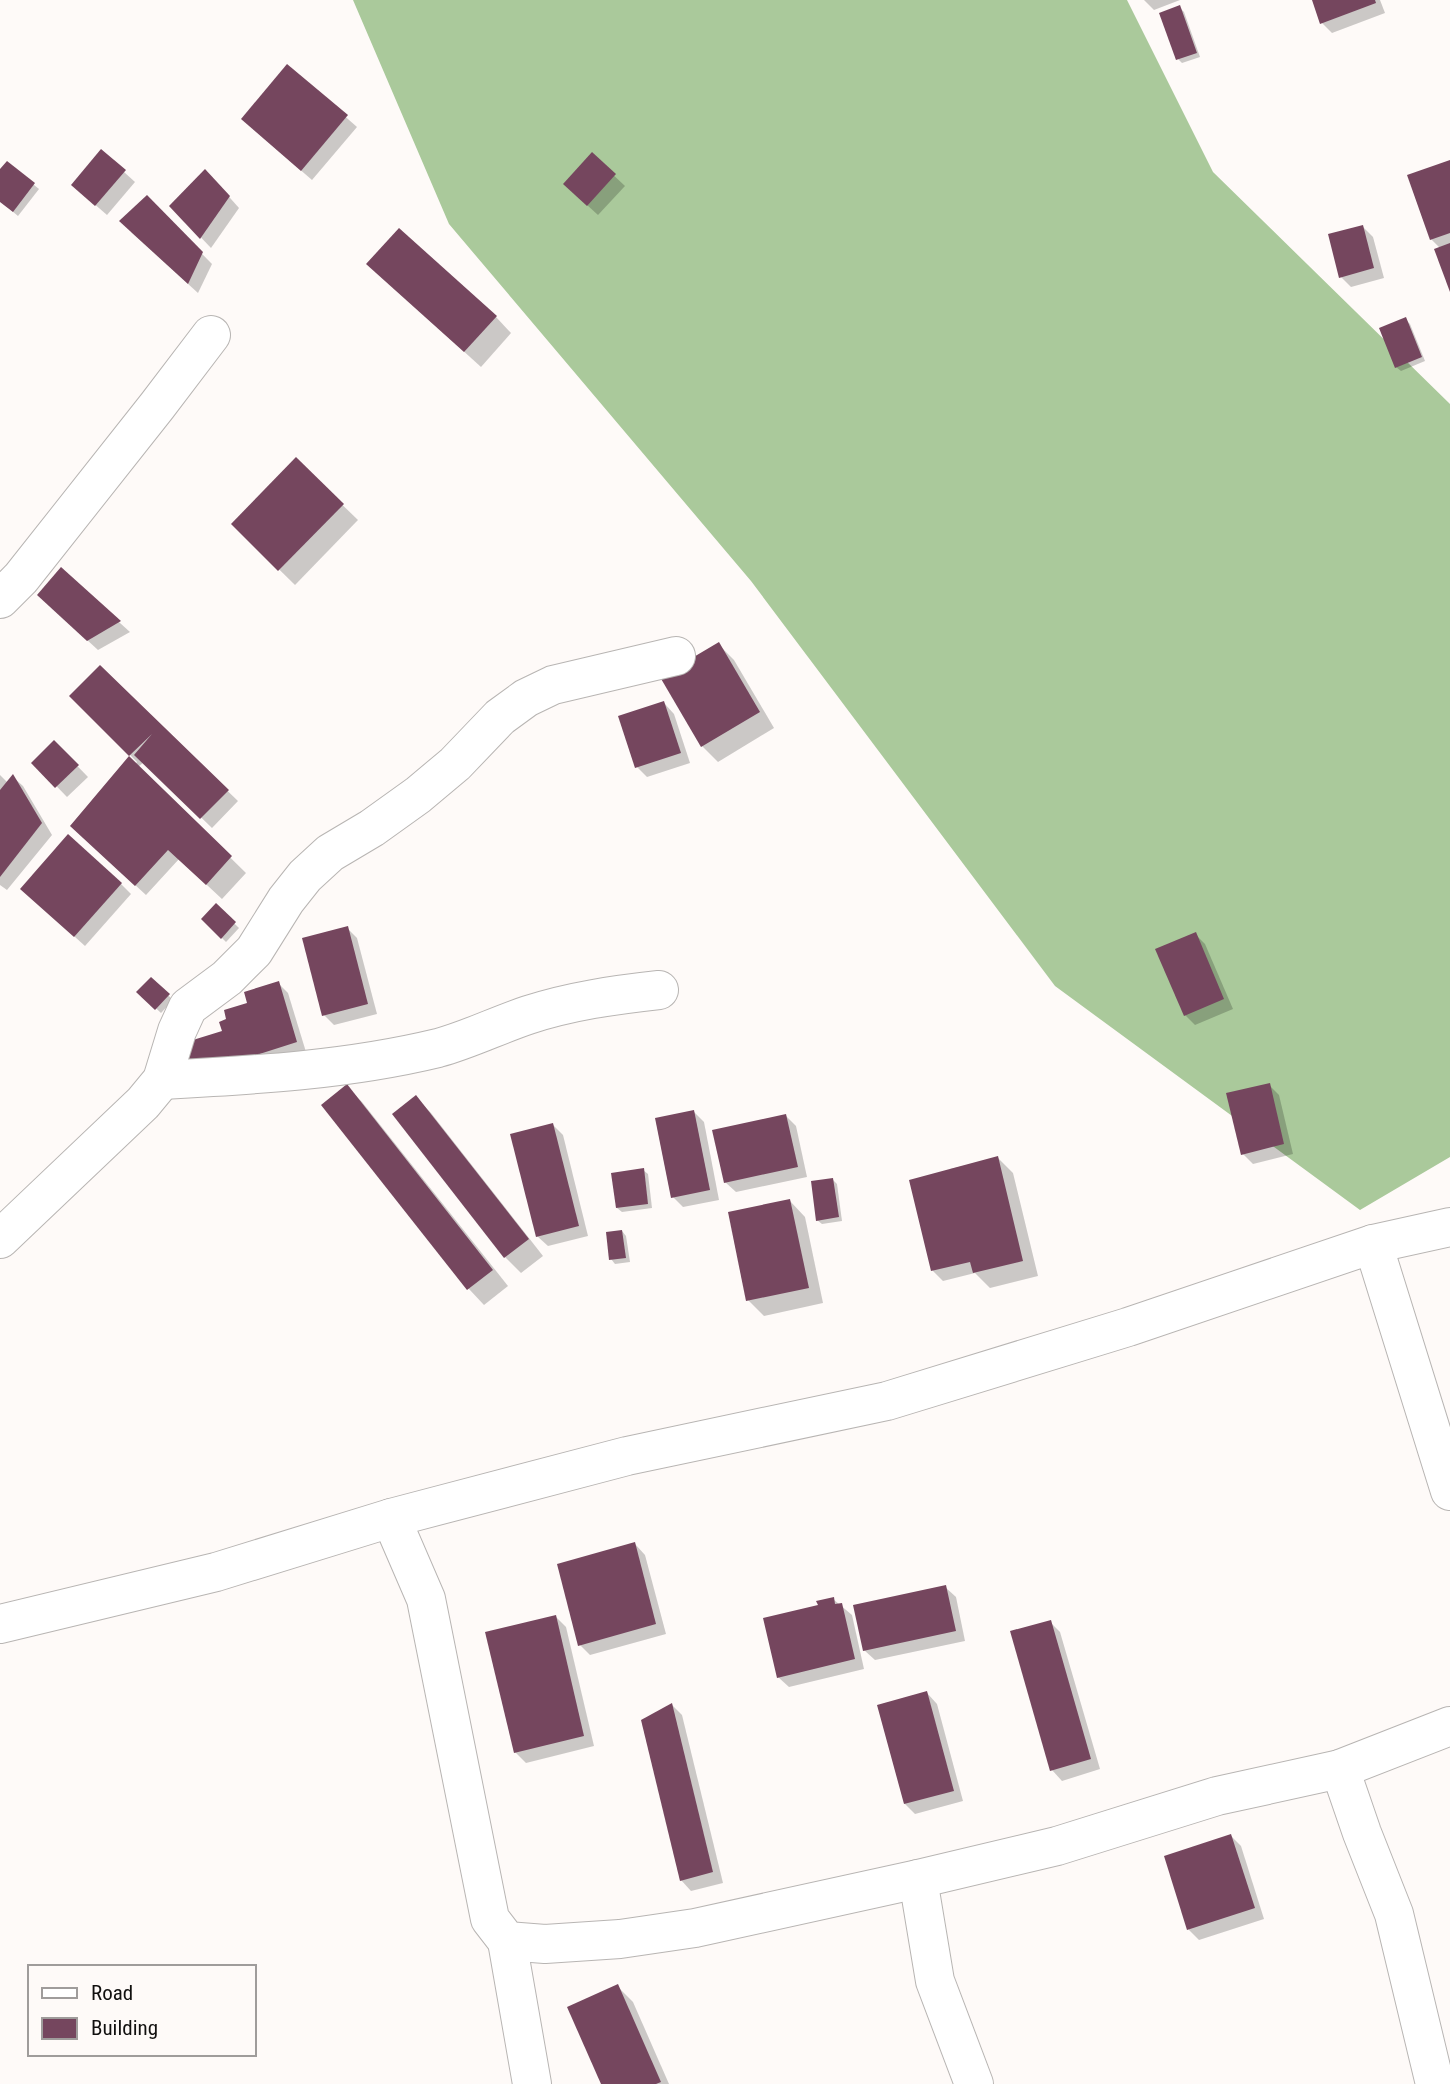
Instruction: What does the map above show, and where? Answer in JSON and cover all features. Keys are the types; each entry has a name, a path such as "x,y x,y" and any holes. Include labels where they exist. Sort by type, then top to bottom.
{"street":[{"path":"0,599 29,567 211,335"},
{"path":"0,1239 143,1102 162,1080 177,1031 188,1007 227,978 254,951 286,900 305,876 330,853 372,828 418,795 455,764 500,718 526,698 554,685 676,656"},
{"path":"162,1080 274,1074 373,1062 441,1047 530,1014 589,998 659,990"},
{"path":"0,1624 216,1572 391,1518 627,1456 887,1401 1128,1327 1373,1244 1450,1227"},
{"path":"1373,1244 1450,1491"},
{"path":"391,1518 426,1599 490,1919 507,1941 532,2084"},
{"path":"507,1941 583,1943 670,1932 918,1879 1057,1846 1217,1796 1340,1769 1450,1726"},
{"path":"1340,1769 1394,1914 1435,2084"},
{"path":"918,1879 935,1981 974,2084"}],"green space":[{"path":"353,0 1127,0 1213,172 1450,404 1450,1157 1360,1210 1055,986 751,581 449,224"}],"building":[{"path":"1312,0 1375,0 1376,3 1320,24"},
{"path":"1180,5 1197,53 1176,60 1159,13"},
{"path":"287,64 348,115 301,171 241,119"},
{"path":"101,149 126,170 95,206 71,185"},
{"path":"592,152 616,174 587,206 563,184"},
{"path":"1450,160 1450,233 1430,240 1407,175"},
{"path":"7,161 35,183 13,212 0,202 0,169"},
{"path":"205,169 230,196 200,239 169,206"},
{"path":"147,195 203,252 188,284 119,221"},
{"path":"1363,225 1374,268 1339,278 1328,234"},
{"path":"399,228 497,316 464,352 366,264"},
{"path":"1450,243 1450,292 1434,249"},
{"path":"1406,317 1422,357 1395,368 1379,328"},
{"path":"296,457 344,504 278,571 231,524"},
{"path":"61,567 121,621 87,641 37,595"},
{"path":"719,642 760,712 701,747 660,677"},
{"path":"100,665 229,790 200,819 134,755 152,734 129,756 69,696"},
{"path":"664,701 681,753 635,768 618,716"},
{"path":"54,740 79,765 55,788 31,763"},
{"path":"129,756 232,856 206,885 168,850 135,886 70,826"},
{"path":"13,774 42,823 0,877 0,790"},
{"path":"68,834 122,883 74,937 20,889"},
{"path":"216,903 236,922 221,939 201,919"},
{"path":"348,926 368,1004 322,1016 302,938"},
{"path":"1196,932 1224,999 1184,1016 1155,949"},
{"path":"151,977 170,994 155,1010 136,992"},
{"path":"279,981 297,1042 190,1076 180,1044 222,1031 219,1022 226,1019 224,1010 247,1003 244,992"},
{"path":"1270,1083 1284,1144 1241,1155 1226,1093"},
{"path":"347,1084 493,1270 467,1290 321,1105"},
{"path":"416,1095 529,1239 504,1258 392,1114"},
{"path":"694,1110 710,1190 671,1198 655,1118"},
{"path":"786,1114 798,1167 724,1183 712,1130"},
{"path":"553,1123 579,1226 536,1237 510,1134"},
{"path":"998,1156 1023,1261 973,1273 970,1262 931,1271 909,1180"},
{"path":"644,1168 648,1204 616,1208 611,1173"},
{"path":"833,1178 839,1217 816,1221 811,1181"},
{"path":"790,1199 809,1288 746,1301 728,1212"},
{"path":"622,1230 626,1258 609,1260 606,1232"},
{"path":"635,1542 656,1624 578,1646 557,1564"},
{"path":"946,1585 956,1631 863,1651 853,1605"},
{"path":"834,1597 835,1604 842,1603 855,1659 777,1678 763,1618 818,1605 816,1601"},
{"path":"556,1615 584,1736 514,1753 485,1632"},
{"path":"1051,1620 1091,1759 1050,1771 1010,1631"},
{"path":"927,1691 954,1791 904,1804 877,1705"},
{"path":"672,1703 713,1872 680,1881 641,1720"},
{"path":"1231,1834 1255,1908 1187,1930 1164,1856"},
{"path":"618,1984 661,2082 601,2084 567,2007"}]}
